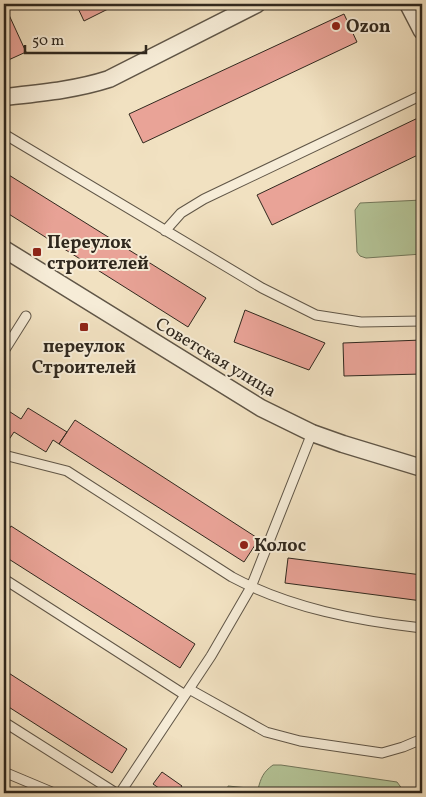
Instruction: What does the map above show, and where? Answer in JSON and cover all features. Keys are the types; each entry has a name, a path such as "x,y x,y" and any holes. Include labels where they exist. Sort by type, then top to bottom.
{"street":[{"path":"4,97 67,90 109,79 257,4"},
{"path":"408,4 422,31"},
{"name":"Советская улица","path":"4,249 260,408 312,433 422,468"}],"lane":[{"path":"165,230 181,213 204,199 422,95"},
{"path":"4,134 262,288 316,315 361,322 422,321"},
{"path":"4,351 26,316"},
{"path":"4,722 118,793 211,656 251,587 312,433"},
{"path":"4,455 67,471 232,578 251,587 308,606 359,619 422,628"},
{"path":"4,579 187,692 266,732 300,741 382,753 422,739"},
{"path":"4,772 54,793"}],"green space":[{"path":"422,200 422,254 366,258 360,256 357,252 355,210 360,203"},
{"path":"273,765 397,782 403,793 227,793 228,786 258,789 263,776"}],"building":[{"path":"4,4 26,52 4,62"},
{"path":"76,4 118,4 84,21"},
{"path":"344,14 357,42 143,143 129,114"},
{"path":"422,116 422,153 272,225 257,195"},
{"path":"4,172 206,298 188,327 4,211"},
{"path":"245,310 325,343 309,370 234,342"},
{"path":"422,340 422,374 344,376 343,343"},
{"path":"4,408 21,419 28,408 67,432 59,444 53,440 46,452 14,432 6,444 4,442"},
{"path":"75,420 259,539 244,562 59,444"},
{"path":"11,526 195,644 180,668 4,556 4,537"},
{"path":"288,558 422,575 422,601 285,583"},
{"path":"4,670 127,749 112,773 4,704"},
{"path":"162,772 182,786 177,793 166,793 153,784"}],"place":[{"name":"Ozon","path":"336,26"},
{"name":"Переулок строителей","path":"37,252"},
{"name":"переулок Строителей","path":"84,327"},
{"name":"Колос","path":"244,545"}]}
